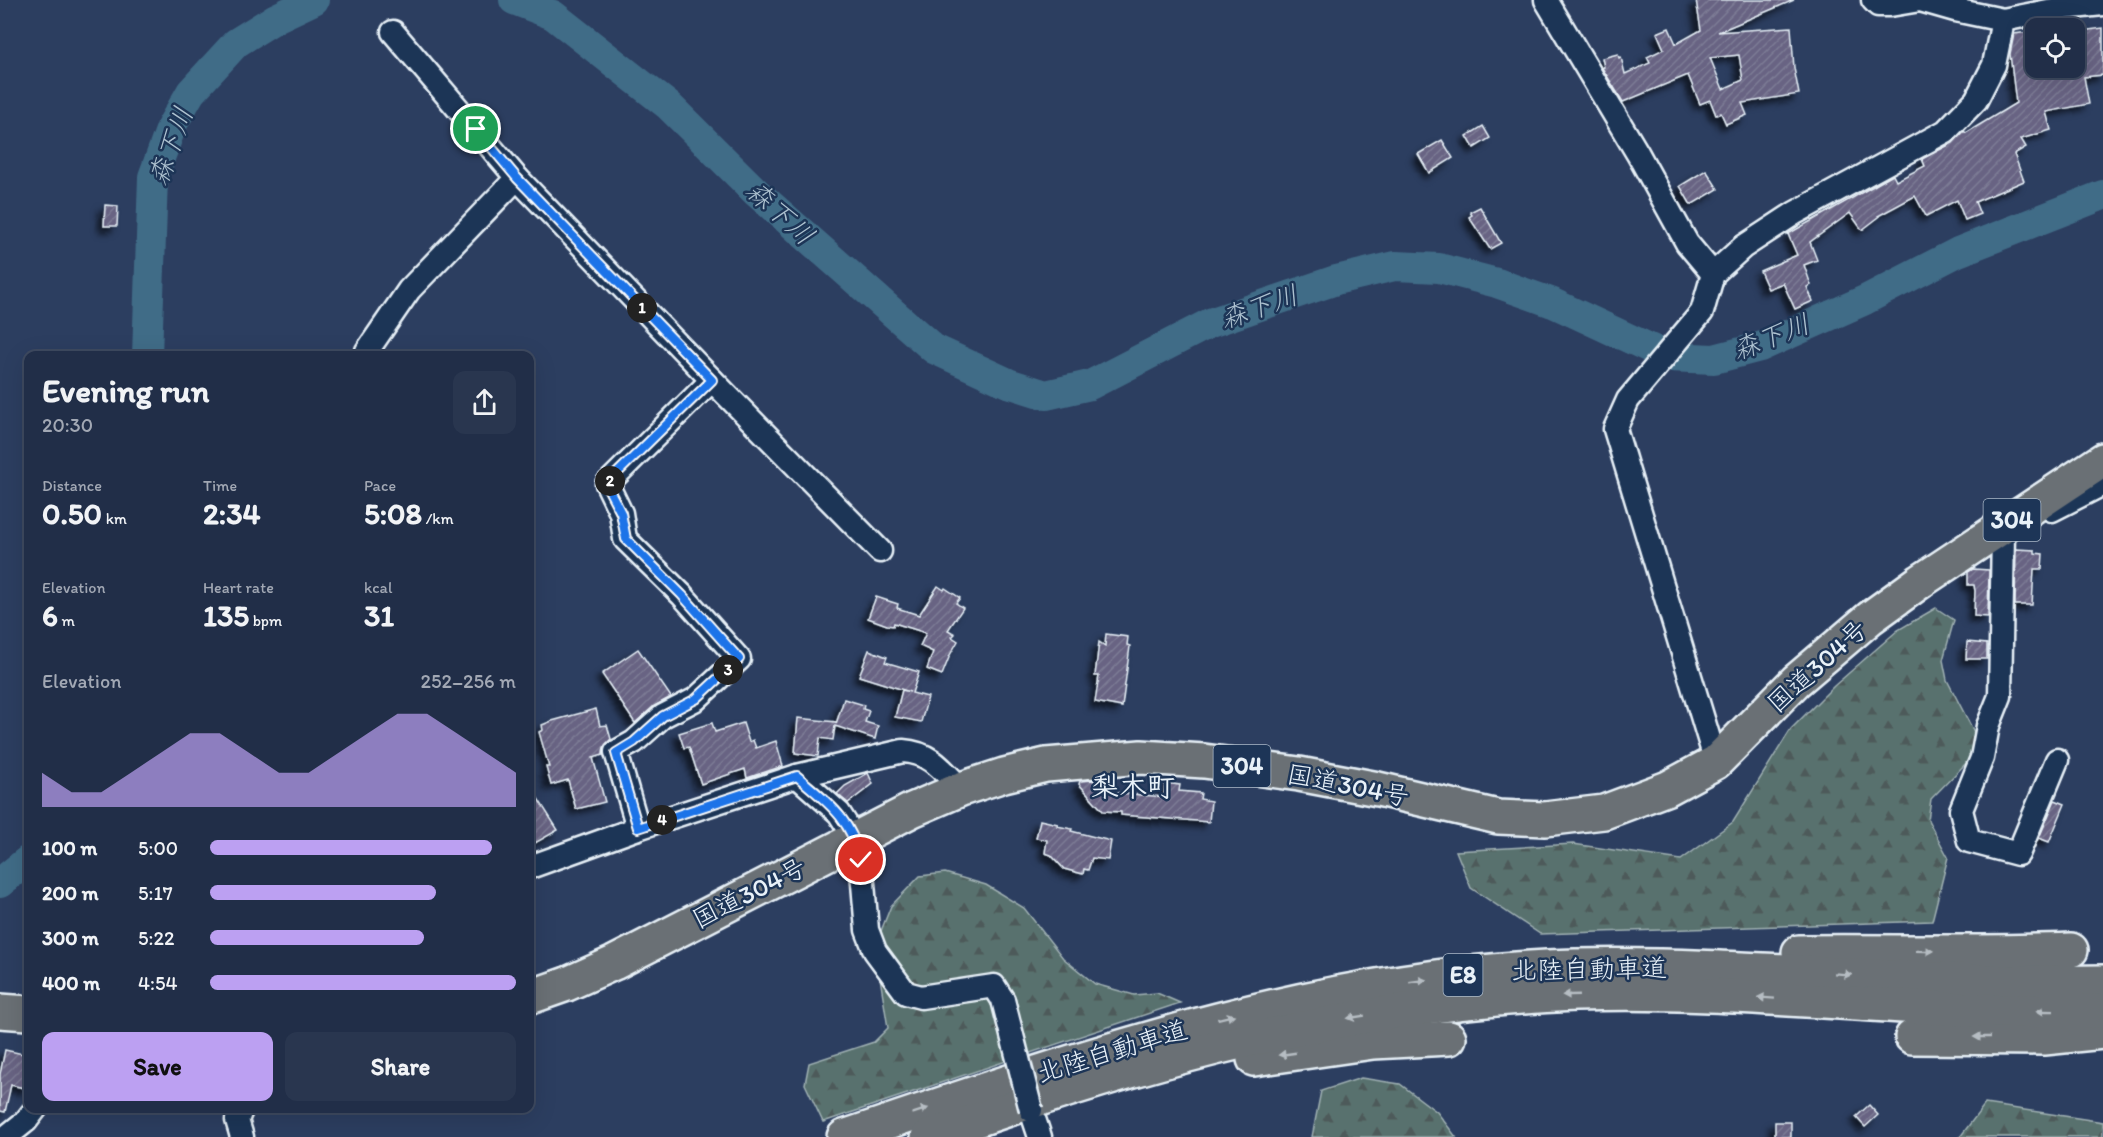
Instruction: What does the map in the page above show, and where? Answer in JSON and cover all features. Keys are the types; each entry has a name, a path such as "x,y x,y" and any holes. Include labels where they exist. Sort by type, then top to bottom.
{"highway":[{"name":"304","path":"1921,580 2103,460"},
{"name":"国道304号","path":"534,996 614,963 912,810 961,789 1046,765 1141,757 1204,761 1299,774 1378,789 1498,817 1545,819 1604,812 1668,788 1716,762 1796,681 1870,618 1921,580"},
{"path":"1573,966 1729,953 2071,950"},
{"name":"北陸自動車道","path":"844,1137 1128,1044 1231,1016 1327,994 1418,980 1497,971 1573,966 1721,968 1911,978 2103,982"},
{"name":"北陸自動車道","path":"928,1137 1026,1103 1147,1066 1240,1042 1334,1021 1422,1007 1501,998 1648,993 1993,1011 2103,1011"},
{"path":"0,1011 24,1013"},
{"path":"1912,1037 2043,1038 2103,1032"},
{"path":"944,1137 1089,1093 1238,1061 1373,1042 1449,1038"}],"street":[{"path":"1546,0 1638,154 1687,243 1713,274"},
{"path":"1873,0 1878,5 1920,0 2003,20 2062,4 2103,4"},
{"path":"1716,762 1615,429 1628,400 1702,312 1713,274 1743,247 1795,213 1946,131 1976,100 1994,65 2003,20"},
{"path":"393,32 517,178 880,551"},
{"path":"368,351 409,290 517,178"},
{"path":"638,828 616,753 634,742 663,716 696,699 739,659 682,595 626,539 621,513 606,484 712,380"},
{"path":"1921,580 2003,534 2103,484"},
{"path":"2003,534 2000,696 1988,726 1982,758 1961,810 1969,841 2018,854 2057,760"},
{"path":"534,866 638,828 797,776 903,751 917,752 930,758 961,789"},
{"path":"797,776 839,813 855,838 861,860 867,930 875,951 906,993 921,997 994,986 1003,1000 1040,1137"},
{"path":"6,1137 32,1113"},
{"path":"240,1113 237,1120 242,1137"}],"green space":[{"path":"1936,608 1954,620 1943,660 1947,680 1975,734 1974,755 1931,799 1928,820 1948,857 1932,921 1540,934 1471,888 1456,851 1573,844 1681,860 1733,822 1791,729 1834,686 1898,630"},
{"path":"945,873 986,885 1024,908 1063,958 1095,984 1134,995 1157,993 1180,1003 823,1122 805,1084 809,1063 874,1042 888,1028 875,946 891,906 920,876"},
{"path":"1361,1078 1400,1084 1437,1112 1456,1137 1312,1137 1321,1091"},
{"path":"1985,1104 2103,1122 2103,1137 1960,1137"}],"building":[{"path":"1696,0 1794,0 1718,32 1791,27 1794,68 1799,94 1742,103 1747,115 1726,124 1721,113 1716,115 1710,100 1700,104 1688,75 1623,102 1602,68 1604,67 1602,58 1618,54 1619,58 1621,57 1625,74 1650,63 1647,57 1664,49 1657,33 1669,28 1676,44 1701,30","holes":["1739,55 1743,80 1723,89 1710,58"]},
{"path":"2103,28 2103,75 2085,77 2085,30"},
{"path":"2025,32 2025,78 2084,78 2089,104 2046,112 2051,130 2021,139 2026,147 2014,154 2024,181 1975,202 1980,214 1965,220 1957,200 1926,216 1915,196 1878,216 1862,230 1850,213 1810,242 1817,260 1804,265 1811,285 1807,287 1813,301 1795,309 1783,283 1768,289 1760,271 1797,255 1788,234 1893,175 1896,181 1925,166 1922,159 1953,143 1964,131 1966,133 2016,103 2010,54 2014,34"},
{"path":"1483,126 1490,138 1474,148 1467,136"},
{"path":"1442,140 1453,158 1429,173 1418,154"},
{"path":"1706,170 1718,189 1691,205 1680,186"},
{"path":"105,205 118,206 117,226 104,226"},
{"path":"1480,207 1501,243 1490,249 1469,217 1472,215 1470,212"},
{"path":"2016,549 2035,550 2035,553 2043,554 2042,569 2034,569 2032,605 2015,605"},
{"path":"1973,569 1989,570 1988,617 1974,616 1974,585 1968,585 1968,572"},
{"path":"938,586 960,598 956,603 963,608 948,630 955,634 952,637 958,641 942,675 927,669 933,652 920,646 926,633 894,623 893,626 887,625 868,618 876,597 898,604 897,608 919,615"},
{"path":"1106,634 1128,637 1127,645 1130,646 1122,707 1095,702 1099,676 1095,676 1099,642 1105,646"},
{"path":"1967,642 1987,644 1987,659 1966,659"},
{"path":"638,649 671,697 654,706 635,723 602,674"},
{"path":"869,650 887,657 885,662 919,672 912,693 928,697 921,722 895,717 902,690 910,692 859,676"},
{"path":"844,699 864,705 863,709 869,711 865,722 878,726 875,739 835,726 833,740 820,738 818,756 795,753 798,718 836,722 836,724"},
{"path":"596,709 600,726 607,725 611,739 605,745 603,755 593,758 605,802 576,809 568,780 551,785 546,767 549,767 539,732 543,730 542,725"},
{"path":"712,723 715,732 743,723 749,742 753,740 756,748 776,741 783,766 747,778 745,769 701,784 689,747 684,748 679,733"},
{"path":"868,773 873,784 848,803 837,794 845,786"},
{"path":"1094,780 1094,786 1108,787 1108,792 1164,797 1165,783 1180,785 1179,791 1201,793 1200,799 1211,801 1209,822 1121,815 1121,812 1103,811 1079,784 1080,781"},
{"path":"534,792 558,830 535,843 534,841"},
{"path":"2055,800 2065,804 2049,842 2039,838"},
{"path":"1040,820 1111,841 1108,860 1092,858 1088,870 1084,869 1083,874 1064,869 1051,855 1045,853 1047,840 1036,838"},
{"path":"5,1050 24,1054 24,1088 11,1085 5,1112 0,1111 0,1074"},
{"path":"1869,1105 1878,1115 1865,1127 1856,1117"},
{"path":"1775,1122 1791,1122 1791,1137 1775,1137"}],"waterway":[{"name":"森下川","path":"147,351 153,177 172,125 191,92 236,43 276,18 314,0"},
{"name":"森下川","path":"514,0 553,15 669,106 757,193 934,349 1008,383 1046,395 1090,385 1210,323 1336,280 1395,266 1439,268 1497,283 1553,303 1669,357 1714,359 1760,347 1865,300 1958,252 2103,195"},
{"name":"森下川","path":"0,883 24,863"}],"district":[{"name":"梨木町","path":"1133,786"}],"route":[{"path":"476,129 517,178 712,380 606,484 621,513 626,539 682,595 739,659 696,699 663,716 634,742 616,753 638,828 797,776 839,813 855,838 861,860"}]}
